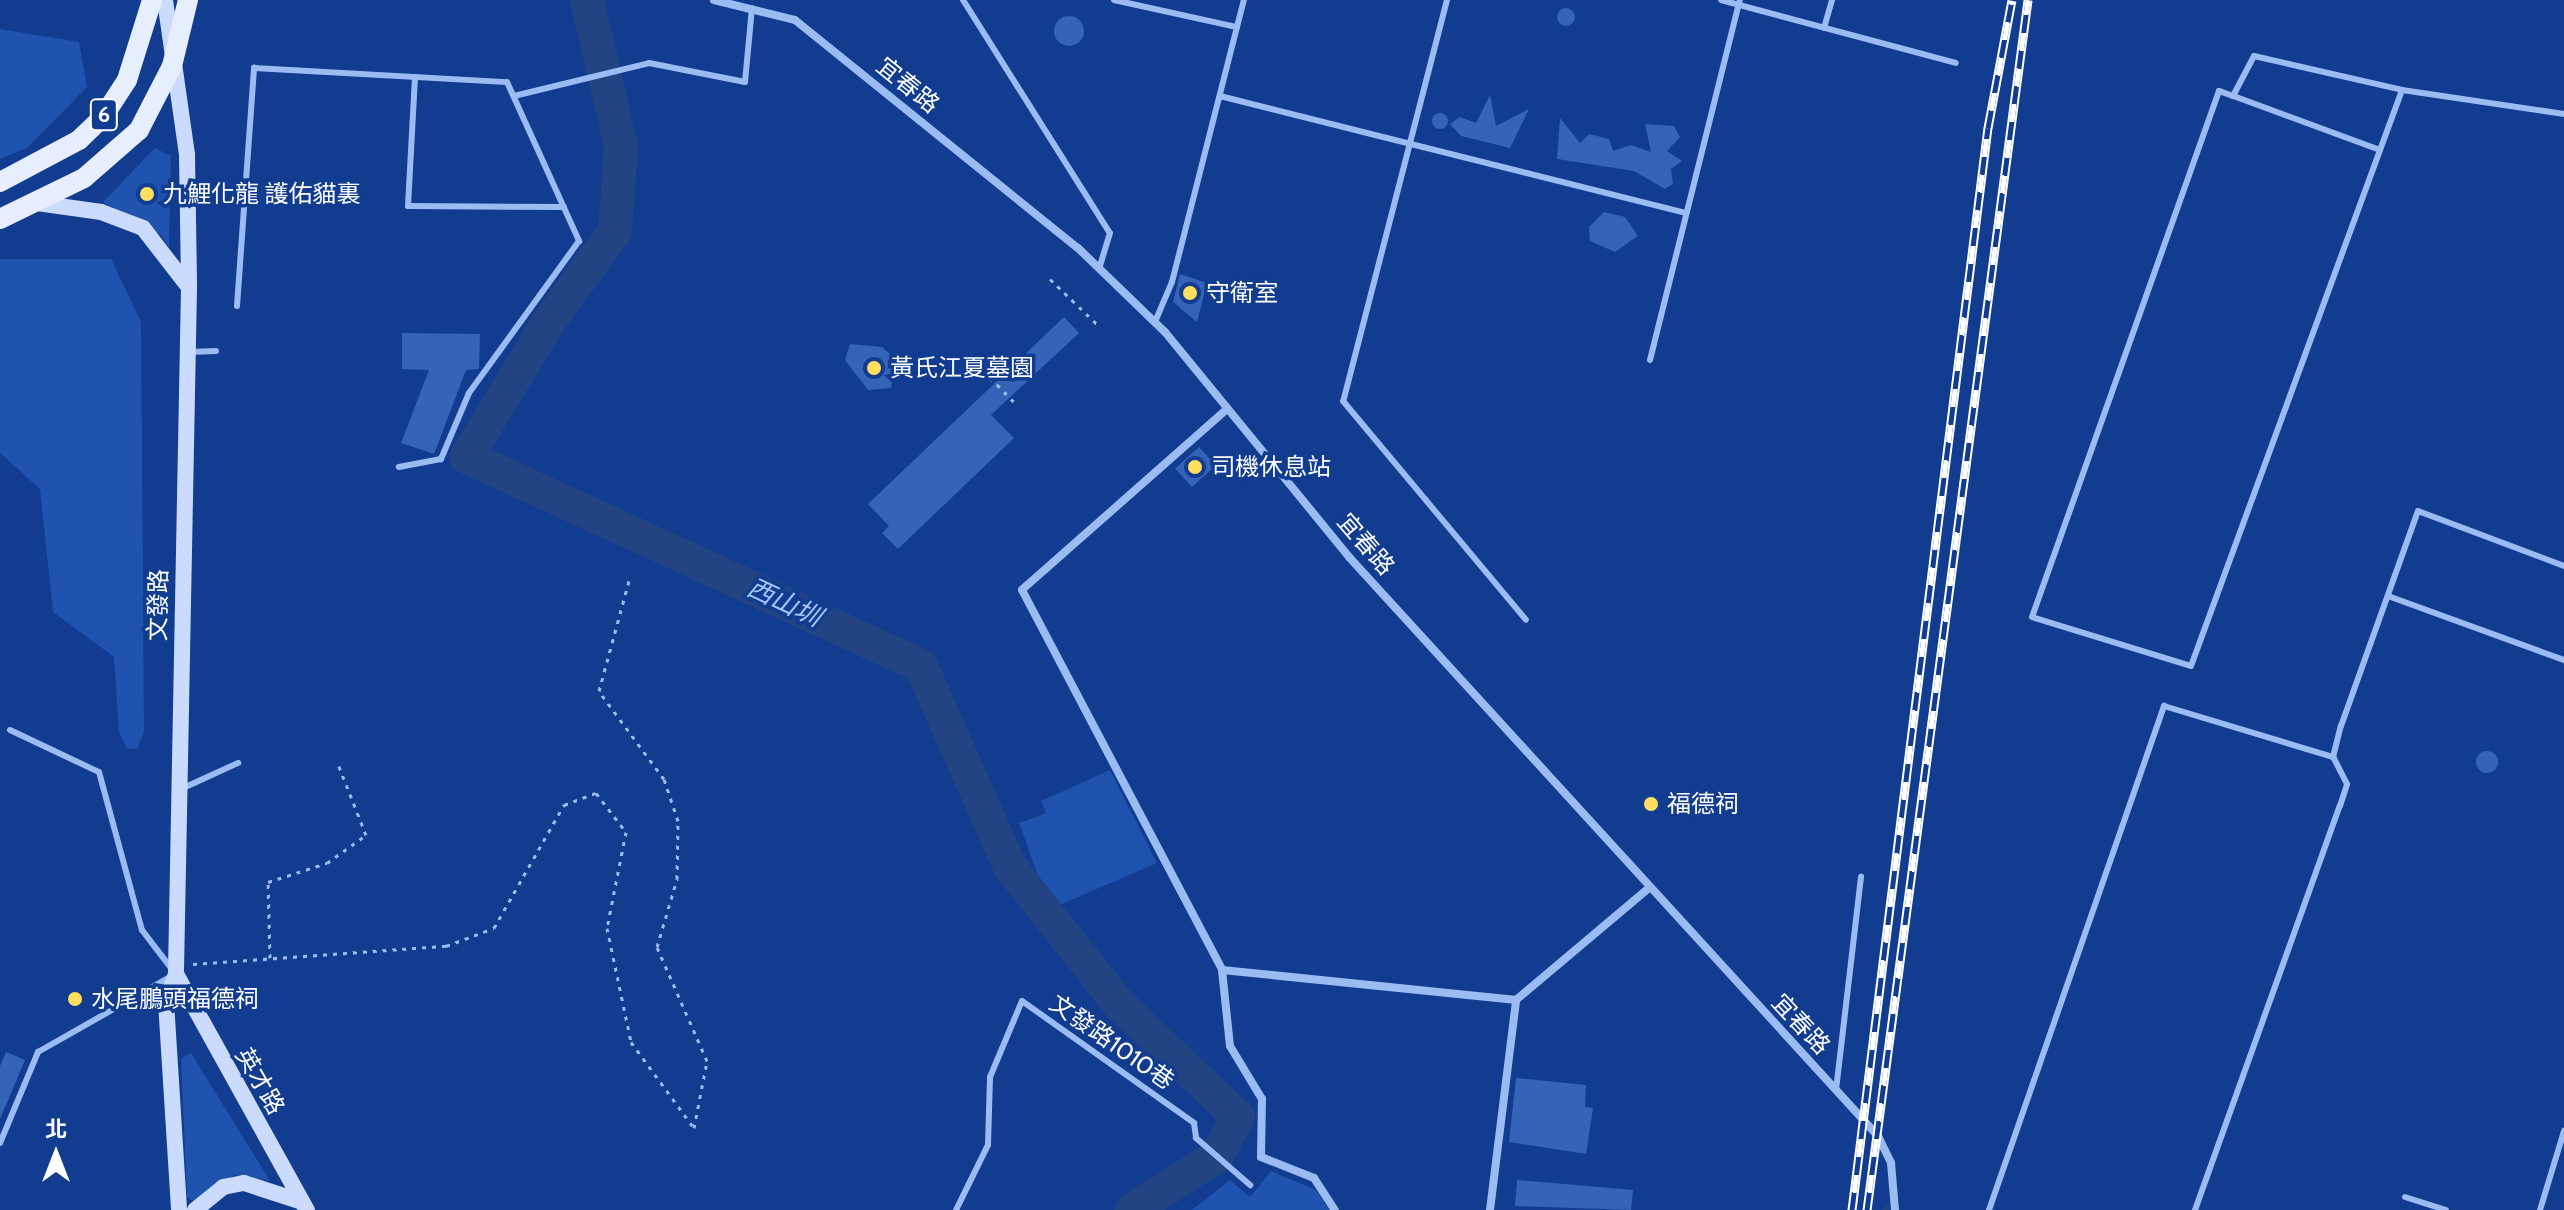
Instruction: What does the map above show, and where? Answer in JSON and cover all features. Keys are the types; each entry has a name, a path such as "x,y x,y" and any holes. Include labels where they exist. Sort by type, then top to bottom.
{"main road":[{"name":"6","path":"0,182 79,140 103,117 127,80 152,0"},
{"name":"6","path":"0,219 37,203 121,149 172,66 188,0"}],"street":[{"name":"文發路","path":"165,0 187,155 189,288 185,352 176,974 166,1002 179,1210"},
{"name":"宜春路","path":"714,0 795,20 1100,266 1155,322 1349,557 1878,1136 1891,1163 1895,1210"},
{"path":"37,203 101,212 143,228 189,288"},
{"path":"1227,409 1022,590 1222,970 1230,1046 1262,1099 1261,1157 1314,1178 1335,1210"},
{"path":"1490,1210 1516,1000 1649,888"},
{"path":"1222,970 1516,1000"},
{"name":"英才路","path":"176,974 305,1206"},
{"path":"195,1210 223,1187 244,1183 305,1206"}],"lane":[{"path":"963,0 1110,233 1100,266"},
{"path":"1114,0 1237,27"},
{"path":"1155,322 1220,96 1244,0"},
{"path":"1447,0 1343,401 1526,620"},
{"path":"1721,0 1739,2 1956,63"},
{"path":"1824,28 1832,0"},
{"path":"1650,360 1739,2"},
{"path":"514,96 649,63 745,82 752,7"},
{"path":"2233,96 2254,56 2402,90 2564,114"},
{"path":"237,306 254,68 507,82 579,241 550,288 469,393 441,459 399,467"},
{"path":"415,77 408,206 564,207"},
{"path":"2380,150 2219,91 2032,617 2191,666 2402,90"},
{"path":"1220,96 1687,213"},
{"path":"185,352 216,351"},
{"path":"2333,757 2418,511 2564,566"},
{"path":"2388,596 2564,660"},
{"path":"1989,1210 2164,706 2333,757 2347,784 2195,1210"},
{"path":"0,1143 38,1052 176,974 142,930 99,772 10,730"},
{"path":"178,790 238,763"},
{"path":"1836,1090 1861,876"},
{"name":"文發路1010巷","path":"956,1210 988,1145 990,1077 1022,1001 1194,1123 1196,1138 1250,1185"},
{"path":"2540,1210 2564,1131"},
{"path":"2405,1197 2446,1210"}],"path":[{"path":"1050,279 1099,326"},
{"path":"976,363 1015,403"},
{"path":"176,974 196,963 446,946 494,928 564,805 596,793 626,832 607,928 631,1042 694,1128 707,1061 657,947 677,879 678,821 664,779 599,691 630,577"},
{"path":"270,958 268,882 327,863 366,835 338,764"}],"shaded area":[{"path":"0,29 79,42 87,87 27,148 0,159"},
{"path":"155,148 171,156 169,248 161,235 103,202"},
{"path":"0,259 111,259 141,322 144,732 137,749 127,748 119,732 114,657 53,612 40,489 0,453"},
{"path":"1110,770 1157,863 1050,909 1019,823 1046,813 1041,801"},
{"path":"191,1053 270,1181 234,1175 193,1201 187,1197 181,1059"},
{"path":"1271,1171 1316,1190 1329,1210 1192,1210 1230,1180 1250,1197"}],"building":[{"path":"1562,8 1570,8 1575,17 1573,24 1562,26 1557,21 1557,13"},
{"path":"1069,16 1075,17 1083,25 1083,37 1075,45 1069,46 1063,45 1055,37 1054,31 1055,25 1063,17"},
{"path":"1490,95 1496,126 1529,109 1510,148 1461,136 1450,124 1460,117 1476,123"},
{"path":"1440,113 1446,115 1446,127 1440,129 1434,127 1432,121 1434,115"},
{"path":"1560,118 1580,143 1589,134 1609,139 1613,151 1631,145 1651,152 1645,124 1674,126 1680,137 1667,151 1682,161 1671,169 1673,184 1665,189 1634,171 1557,159"},
{"path":"1604,212 1625,217 1638,236 1615,252 1590,241 1589,227"},
{"name":"守衛室","path":"1180,274 1207,283 1197,322 1173,302"},
{"path":"1064,317 1079,333 991,415 1014,438 898,549 882,533 889,526 868,504"},
{"path":"402,333 480,334 479,369 466,370 434,454 401,443 429,370 402,369"},
{"name":"黃氏江夏墓園","path":"850,344 882,347 897,360 891,388 868,390 845,360"},
{"name":"司機休息站","path":"1199,447 1216,466 1192,487 1175,468"},
{"path":"2487,751 2495,754 2498,762 2495,770 2487,773 2479,770 2476,762 2479,754"},
{"path":"6,1052 25,1060 0,1119 0,1066"},
{"path":"1516,1078 1586,1085 1585,1107 1593,1108 1586,1154 1509,1142"},
{"path":"1517,1180 1633,1190 1631,1210 1515,1206"}],"waterway":[{"name":"西山圳","path":"587,0 621,146 615,231 548,323 467,457 921,666 1010,867 1119,1004 1238,1117 1216,1157 1132,1210"}],"railway":[{"path":"1852,1210 1988,128 2012,0"},
{"path":"1867,1210 2028,0"}],"place":[{"name":"九鯉化龍 護佑貓裏","path":"147,194"},
{"name":"守衛室","path":"1190,293"},
{"name":"黃氏江夏墓園","path":"874,368"},
{"name":"司機休息站","path":"1195,467"},
{"name":"福德祠","path":"1651,804"},
{"name":"水尾鵬頭福德祠","path":"75,999"}]}
